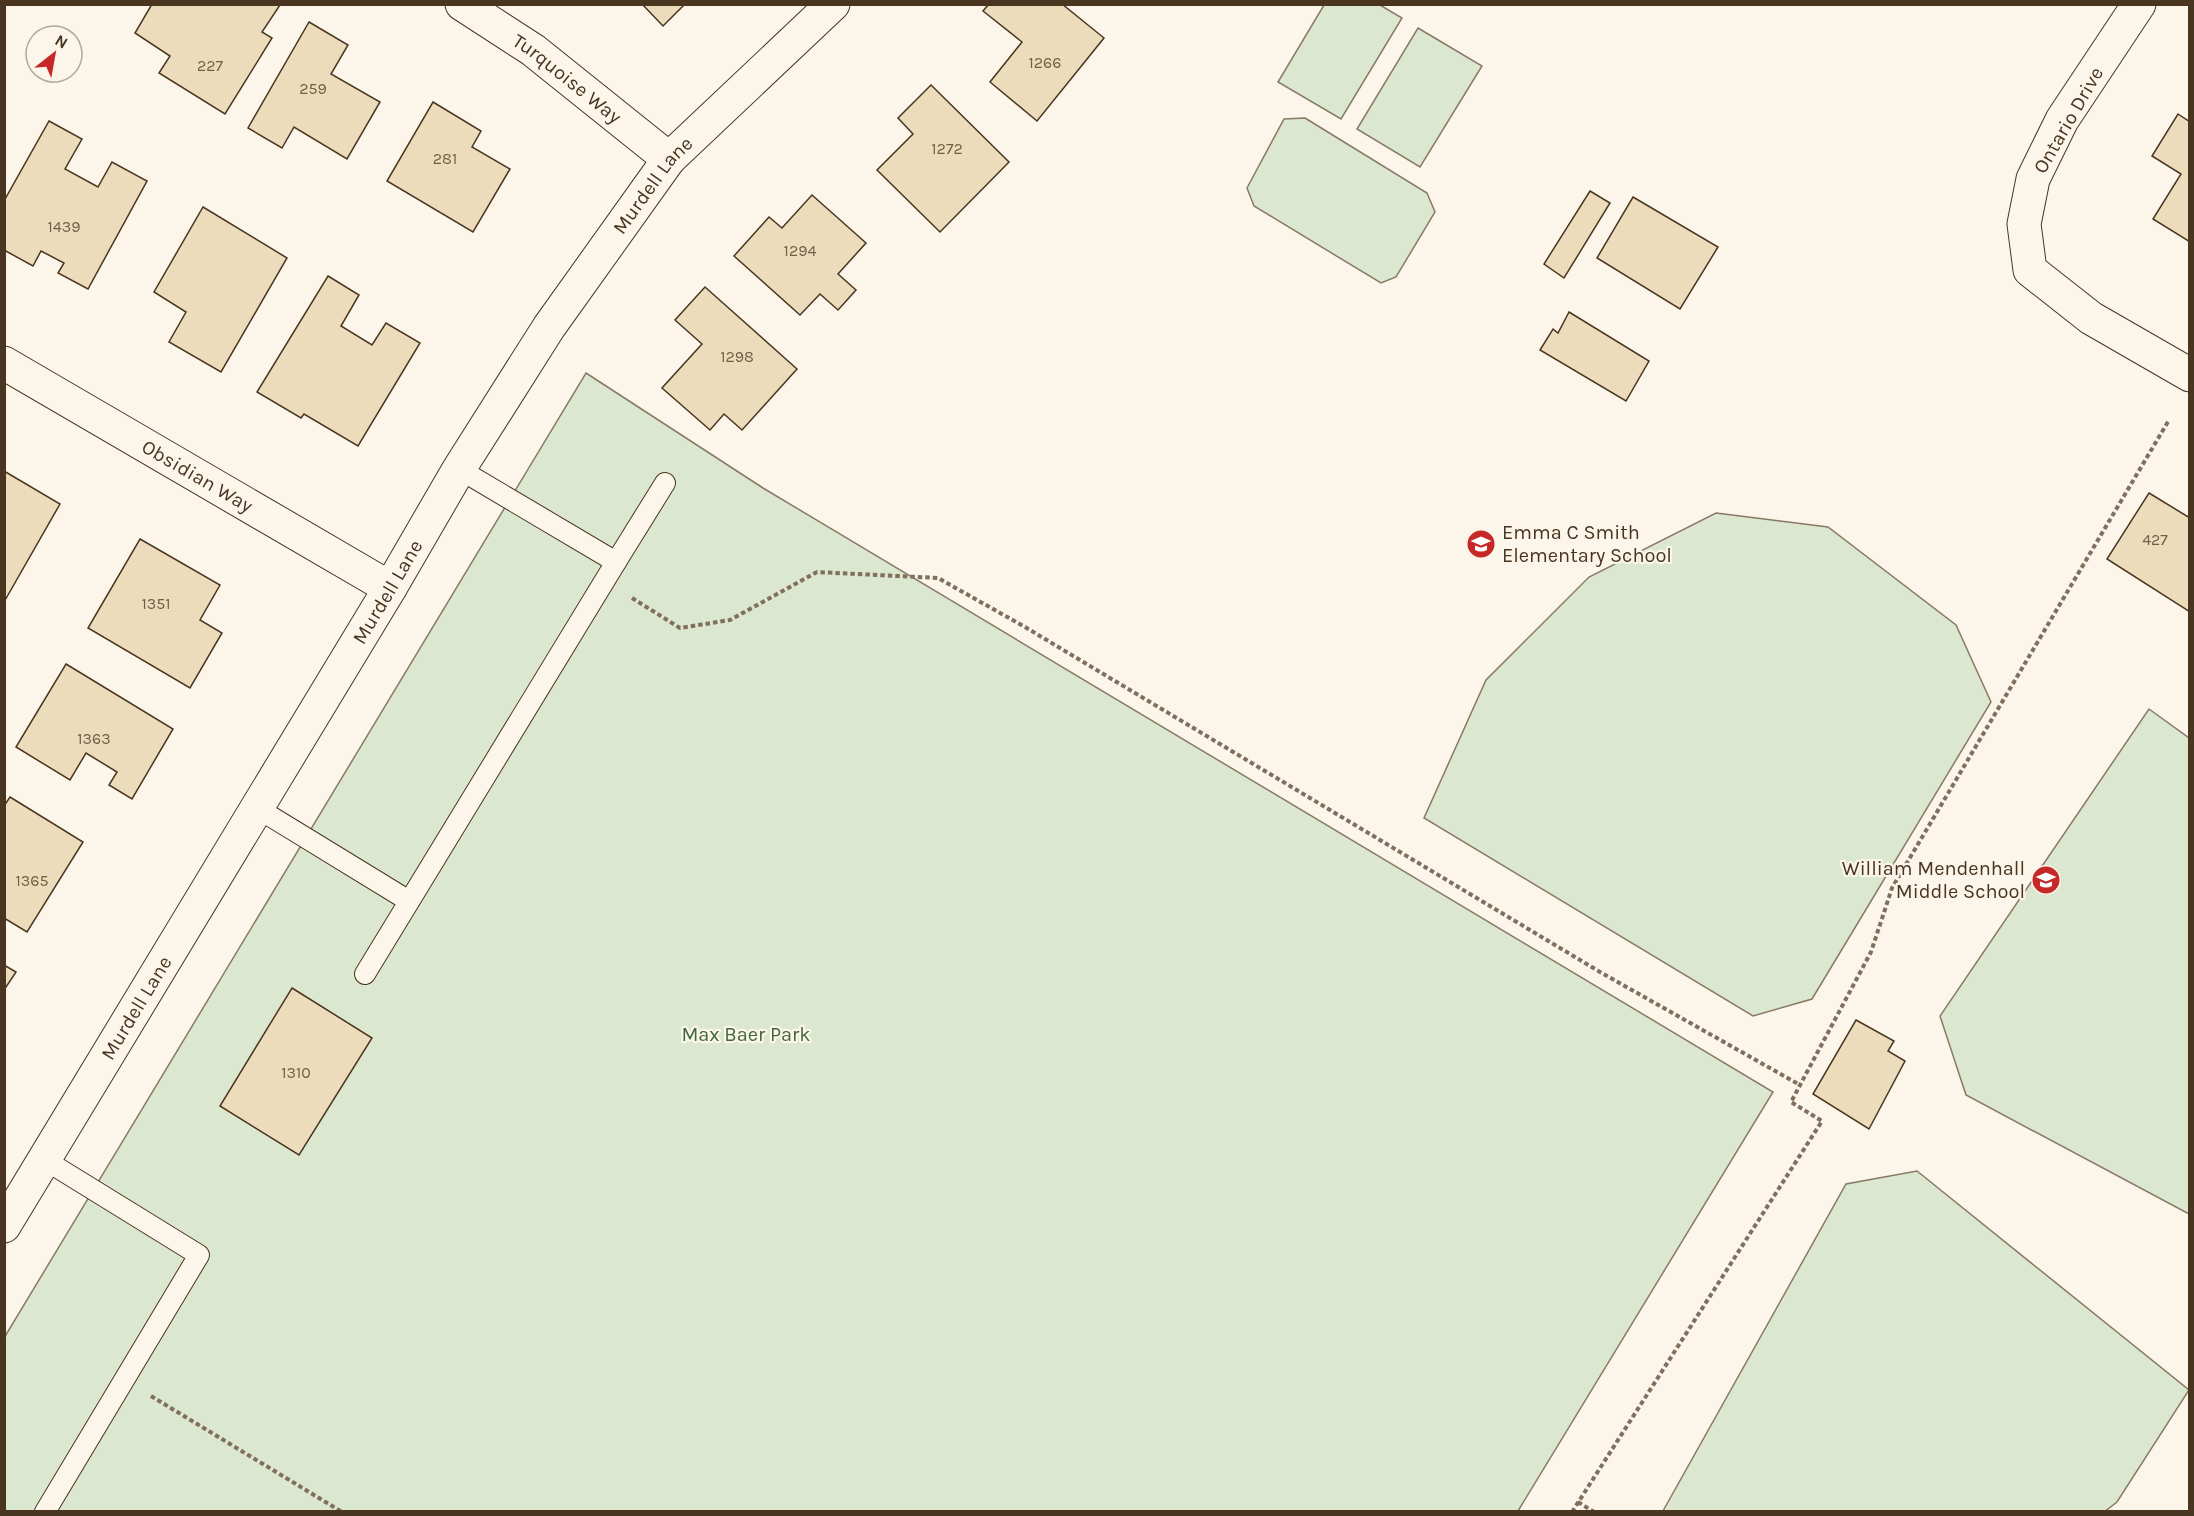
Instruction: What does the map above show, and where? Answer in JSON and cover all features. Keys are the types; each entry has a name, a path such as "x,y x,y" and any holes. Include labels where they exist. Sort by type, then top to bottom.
{"street":[{"name":"Turquoise Way","path":"462,4 533,50 669,159"},
{"name":"Murdell Lane","path":"4,1226 390,588 459,469 549,327 669,159 833,4"},
{"name":"Ontario Drive","path":"2139,4 2062,120 2033,179 2024,224 2030,270 2091,318 2190,375"},
{"name":"Obsidian Way","path":"4,363 390,588"}],"lane":[{"path":"459,469 616,562"},
{"path":"365,974 665,483"},
{"path":"257,808 409,901"},
{"path":"45,1160 200,1255 45,1512"}],"path":[{"path":"1572,1512 1822,1121 1791,1101 1871,952 1892,888 2169,420"},
{"path":"605,581 680,628 730,620 818,572 938,578 1035,633 1600,972 1800,1085"},
{"path":"125,1380 342,1512"},
{"path":"1578,1502 1594,1512"}],"green space":[{"path":"1324,5 1380,5 1402,18 1341,119 1278,82"},
{"path":"1418,28 1482,66 1420,167 1357,129"},
{"path":"1305,118 1427,193 1435,212 1396,277 1381,283 1254,206 1247,188 1284,119"},
{"name":"Max Baer Park","path":"586,373 763,488 1773,1092 1518,1511 5,1511 4,1338"},
{"path":"1716,513 1828,527 1956,625 1991,702 1812,999 1753,1016 1424,818 1486,680 1589,577"},
{"path":"2149,709 2189,738 2189,1214 1966,1095 1940,1016"},
{"path":"1917,1171 2189,1390 2117,1502 2104,1512 1663,1511 1846,1184"}],"building":[{"path":"152,4 280,5 262,32 272,38 225,114 159,73 170,56 135,33"},
{"path":"642,4 685,4 663,26"},
{"path":"989,4 1062,4 1104,38 1037,121 990,82 1022,42 983,11"},
{"path":"309,22 348,45 331,74 380,102 347,159 294,127 282,148 248,128"},
{"path":"931,85 1009,162 940,232 877,170 913,134 898,118"},
{"path":"433,102 481,131 472,147 510,169 473,232 387,181"},
{"path":"2178,114 2190,122 2190,242 2153,219 2181,174 2152,156"},
{"path":"49,121 82,139 65,169 98,187 112,162 147,181 88,289 58,273 64,263 41,251 33,266 4,250 4,201"},
{"path":"1590,191 1610,203 1564,278 1544,264"},
{"path":"812,195 866,243 838,274 856,290 838,310 820,294 800,315 734,256 769,217 782,228"},
{"path":"1633,197 1718,247 1680,309 1597,258"},
{"path":"203,207 287,258 221,372 169,342 186,312 154,292"},
{"path":"328,276 359,295 341,326 372,345 386,323 420,343 358,446 304,414 301,418 257,392"},
{"path":"705,287 797,369 742,430 724,414 710,430 662,388 702,344 675,320"},
{"path":"1569,312 1649,361 1626,401 1540,350 1553,329 1558,333"},
{"path":"4,471 60,504 4,602"},
{"path":"2149,493 2190,518 2190,612 2107,559"},
{"path":"140,539 220,585 200,620 222,633 190,688 88,628"},
{"path":"66,664 173,729 132,799 109,785 117,772 86,753 70,780 16,747"},
{"path":"10,797 83,842 27,932 4,918 4,806"},
{"path":"4,965 16,972 4,990"},
{"path":"292,988 372,1038 299,1155 220,1106"},
{"path":"1856,1020 1894,1041 1888,1051 1905,1061 1869,1129 1813,1094"}],"place":[{"name":"Emma C Smith Elementary School","path":"1481,544"},
{"name":"William Mendenhall Middle School","path":"2046,880"}]}
